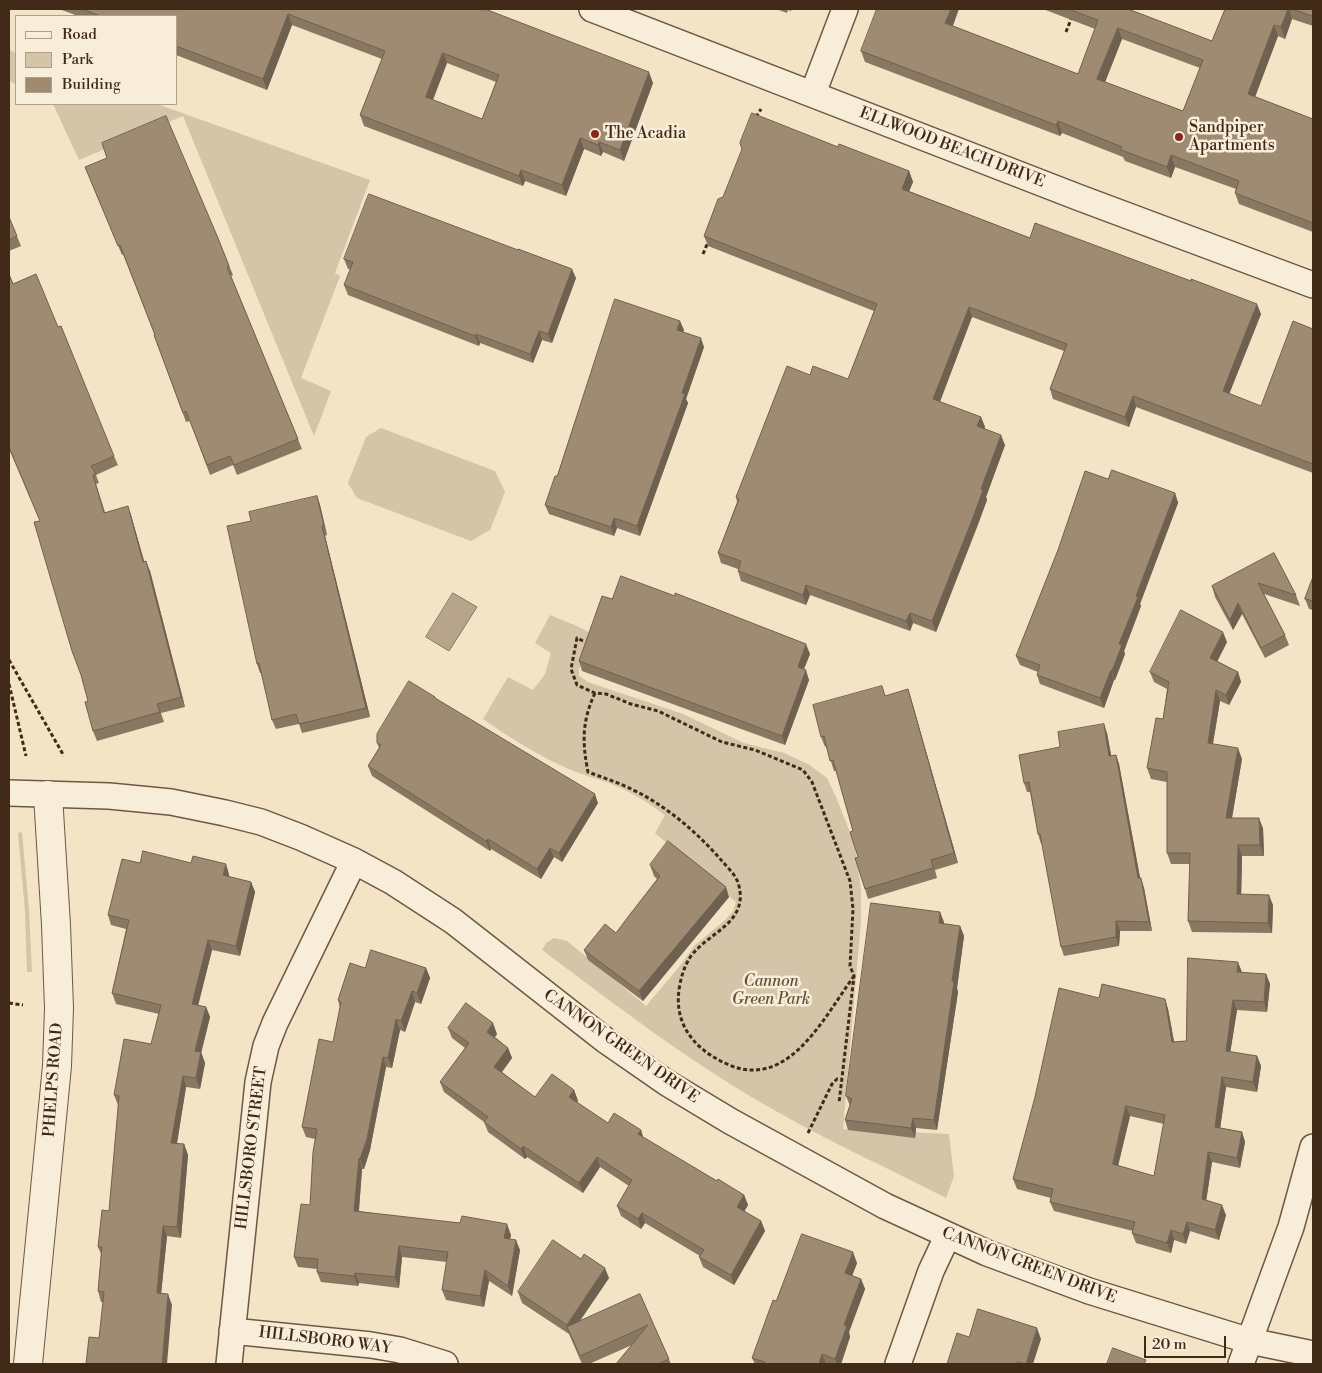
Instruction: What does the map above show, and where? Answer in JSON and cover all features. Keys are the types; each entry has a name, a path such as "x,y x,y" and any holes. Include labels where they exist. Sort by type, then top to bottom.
{"street":[{"name":"ELLWOOD BEACH DRIVE","path":"592,9 1080,198 1313,285"},
{"path":"813,93 845,9"},
{"name":"CANNON GREEN DRIVE","path":"9,793 147,799 226,813 261,822 292,834 354,861 393,882 453,921 605,1040 667,1083 730,1121 885,1206 947,1237 1089,1291 1250,1341 1313,1354"},
{"name":"PHELPS ROAD","path":"28,1364 57,1066 59,1008 48,795"},
{"name":"HILLSBORO STREET","path":"229,1364 258,1082 262,1059 275,1023 354,861"},
{"path":"1241,1364 1291,1227 1313,1147"},
{"path":"898,1364 931,1271 947,1237"},
{"name":"HILLSBORO WAY","path":"232,1331 371,1345 400,1350 445,1364"}],"path":[{"path":"1066,32 1074,9"},
{"path":"752,124 761,109"},
{"path":"703,254 710,236"},
{"path":"584,641 577,638 571,670 577,685 595,693 606,694 631,704 658,711 722,742 755,750 803,770 812,782 850,881 853,909 850,966 854,976 839,1103"},
{"path":"9,660 64,756"},
{"path":"9,684 26,756"},
{"path":"595,693 584,726 584,753 588,772 628,787 669,811 717,856 739,883 741,896 738,910 723,929 714,934 696,951 683,971 678,1007 682,1024 692,1041 727,1064 747,1070 767,1070 790,1058 808,1038 854,976"},
{"path":"9,1003 23,1006"},
{"path":"808,1132 832,1084 837,1079 842,1078"}],"green space":[{"path":"9,50 15,53 15,84 9,81"},
{"path":"53,105 160,105 370,180 335,273 340,276 301,378 331,391 314,436 183,116 79,160"},
{"path":"381,428 495,471 505,492 490,530 471,541 357,498 348,483 366,437"},
{"name":"Cannon Green Park","path":"550,615 590,633 579,669 579,676 588,682 683,714 744,743 784,753 808,764 827,778 854,842 861,889 861,921 843,1129 949,1134 954,1176 946,1198 823,1137 720,1078 600,994 542,950 546,943 554,938 567,941 646,1006 694,946 733,911 736,902 655,833 665,815 645,801 624,790 574,771 547,758 514,740 483,719 508,677 533,690 545,674 551,653 535,643"},
{"path":"22,832 32,972 27,972 25,911 18,833"}],"shaded area":[{"path":"453,593 477,607 449,651 426,637"}],"building":[{"path":"82,9 485,9 649,72 620,150 599,142 598,145 580,138 562,185 521,170 519,176 360,115 385,51 288,14 263,79 178,47 178,15 98,15","holes":["443,53 499,75 482,119 426,97"]},
{"path":"877,9 951,9 945,23 1078,74 1098,20 1068,9 1128,9 1212,41 1225,9 1288,9 1281,27 1274,25 1248,94 1313,119 1313,223 1235,193 1239,181 1171,155 1167,167 1121,150 1122,147 1058,121 1056,125 861,51","holes":["1118,28 1203,60 1183,111 1097,79"]},
{"path":"1292,9 1313,9 1313,16"},
{"path":"752,113 838,147 839,144 909,171 902,189 1030,238 1035,223 1257,304 1223,391 1261,406 1293,321 1313,329 1313,464 1133,396 1125,417 1050,389 1067,344 969,307 933,399 981,417 977,426 1001,435 981,489 983,490 974,515 932,621 910,613 906,621 806,585 803,595 738,571 741,561 718,553 739,499 736,497 787,366 810,375 813,366 848,379 877,304 704,236 718,199 723,197 742,149 740,143"},
{"path":"166,116 218,238 229,266 227,267 298,439 234,465 230,456 207,465 186,411 183,413 120,245 118,246 85,167 107,158 102,143"},
{"path":"369,194 572,269 548,334 539,331 530,354 476,334 475,336 344,285 353,262 344,259"},
{"path":"9,217 17,236 9,240"},
{"path":"9,274 13,284 36,274 58,327 61,326 114,456 91,466 96,474 93,475 104,513 128,506 143,562 146,561 181,697 157,704 160,712 93,731 85,702 88,701 81,675 72,651 34,522 40,521 9,447"},
{"path":"615,299 680,321 677,330 701,338 682,393 685,394 637,526 614,518 611,527 545,505 555,476 557,476"},
{"path":"1112,470 1175,493 1119,644 1122,645 1100,698 1037,675 1040,665 1016,656 1058,550 1085,471 1108,479"},
{"path":"317,496 324,526 322,526 366,708 299,724 296,714 272,720 259,663 257,664 227,526 251,521 249,512"},
{"path":"1274,553 1296,595 1258,583 1285,635 1261,648 1238,603 1230,620 1212,586"},
{"path":"621,576 675,596 675,593 806,644 798,667 806,670 782,736 579,661 602,596 612,599"},
{"path":"1313,577 1313,601 1305,599"},
{"path":"1181,610 1223,632 1210,658 1238,672 1226,695 1216,690 1208,743 1238,748 1226,818 1259,818 1260,845 1238,845 1237,894 1269,895 1268,923 1188,921 1190,853 1167,853 1167,772 1147,768 1156,718 1163,719 1169,682 1150,672"},
{"path":"409,681 595,794 559,853 550,848 537,869 488,839 486,841 368,766 381,745 377,743 377,734"},
{"path":"882,686 885,696 908,689 954,853 931,860 933,868 865,889 855,858 858,857 850,832 853,831 833,760 830,761 824,736 821,737 813,705"},
{"path":"1104,724 1109,756 1116,755 1138,878 1141,878 1149,922 1116,921 1116,937 1061,947 1029,782 1024,783 1019,755 1060,747 1058,732"},
{"path":"668,841 726,887 639,991 584,950 605,924 616,933 660,876 650,865"},
{"path":"143,851 191,863 193,856 226,864 223,875 251,882 236,946 208,940 192,1004 206,1007 195,1051 201,1052 196,1078 183,1076 171,1143 184,1144 177,1227 163,1226 157,1293 168,1294 162,1364 86,1364 89,1337 99,1338 104,1292 98,1291 102,1247 98,1247 102,1210 109,1211 119,1096 114,1095 124,1039 151,1044 161,1005 112,993 129,920 108,915 122,859 140,863"},
{"path":"871,903 940,912 939,923 960,926 934,1120 913,1118 911,1128 845,1120 852,1099 846,1096"},
{"path":"371,950 426,968 417,993 412,991 401,1021 396,1019 388,1058 383,1057 367,1139 359,1158 354,1211 460,1223 462,1216 507,1224 504,1238 516,1240 508,1286 485,1270 480,1296 442,1290 448,1252 399,1246 395,1277 355,1273 354,1276 317,1272 318,1259 294,1257 301,1204 310,1205 313,1152 317,1129 302,1127 319,1039 333,1042 341,1002 338,1000 350,963 365,968"},
{"path":"1188,958 1238,962 1237,972 1266,974 1264,1002 1233,1000 1226,1051 1257,1056 1253,1082 1222,1077 1215,1127 1242,1132 1237,1158 1208,1152 1202,1199 1222,1205 1215,1230 1187,1222 1183,1234 1171,1230 1167,1243 1132,1233 1135,1222 1050,1202 1053,1189 1013,1179 1035,1097 1059,988 1099,998 1102,984 1165,999 1172,1042 1186,1041","holes":["1126,1106 1165,1115 1154,1176 1113,1164"]},
{"path":"466,1003 493,1023 487,1032 508,1048 494,1067 535,1097 552,1074 574,1090 569,1097 608,1123 614,1113 641,1130 638,1134 744,1195 737,1207 761,1221 731,1275 699,1257 704,1250 642,1213 638,1219 617,1206 632,1180 597,1157 579,1183 523,1146 521,1149 484,1122 488,1117 440,1082 469,1043 448,1028"},
{"path":"802,1234 853,1252 845,1273 861,1279 844,1325 847,1326 835,1359 822,1354 819,1364 764,1364 765,1362 752,1358 773,1300 776,1301"},
{"path":"553,1240 581,1259 584,1254 605,1268 567,1325 518,1292"},
{"path":"640,1294 669,1359 658,1364 616,1364 648,1325 580,1356 567,1327"},
{"path":"978,1309 1037,1328 1026,1364 1017,1362 1017,1364 947,1364 957,1333 969,1337"},
{"path":"1113,1348 1146,1360 1144,1364 1107,1364"}],"place":[{"name":"The Acadia","path":"595,134"},
{"name":"Sandpiper Apartments","path":"1179,137"}]}
